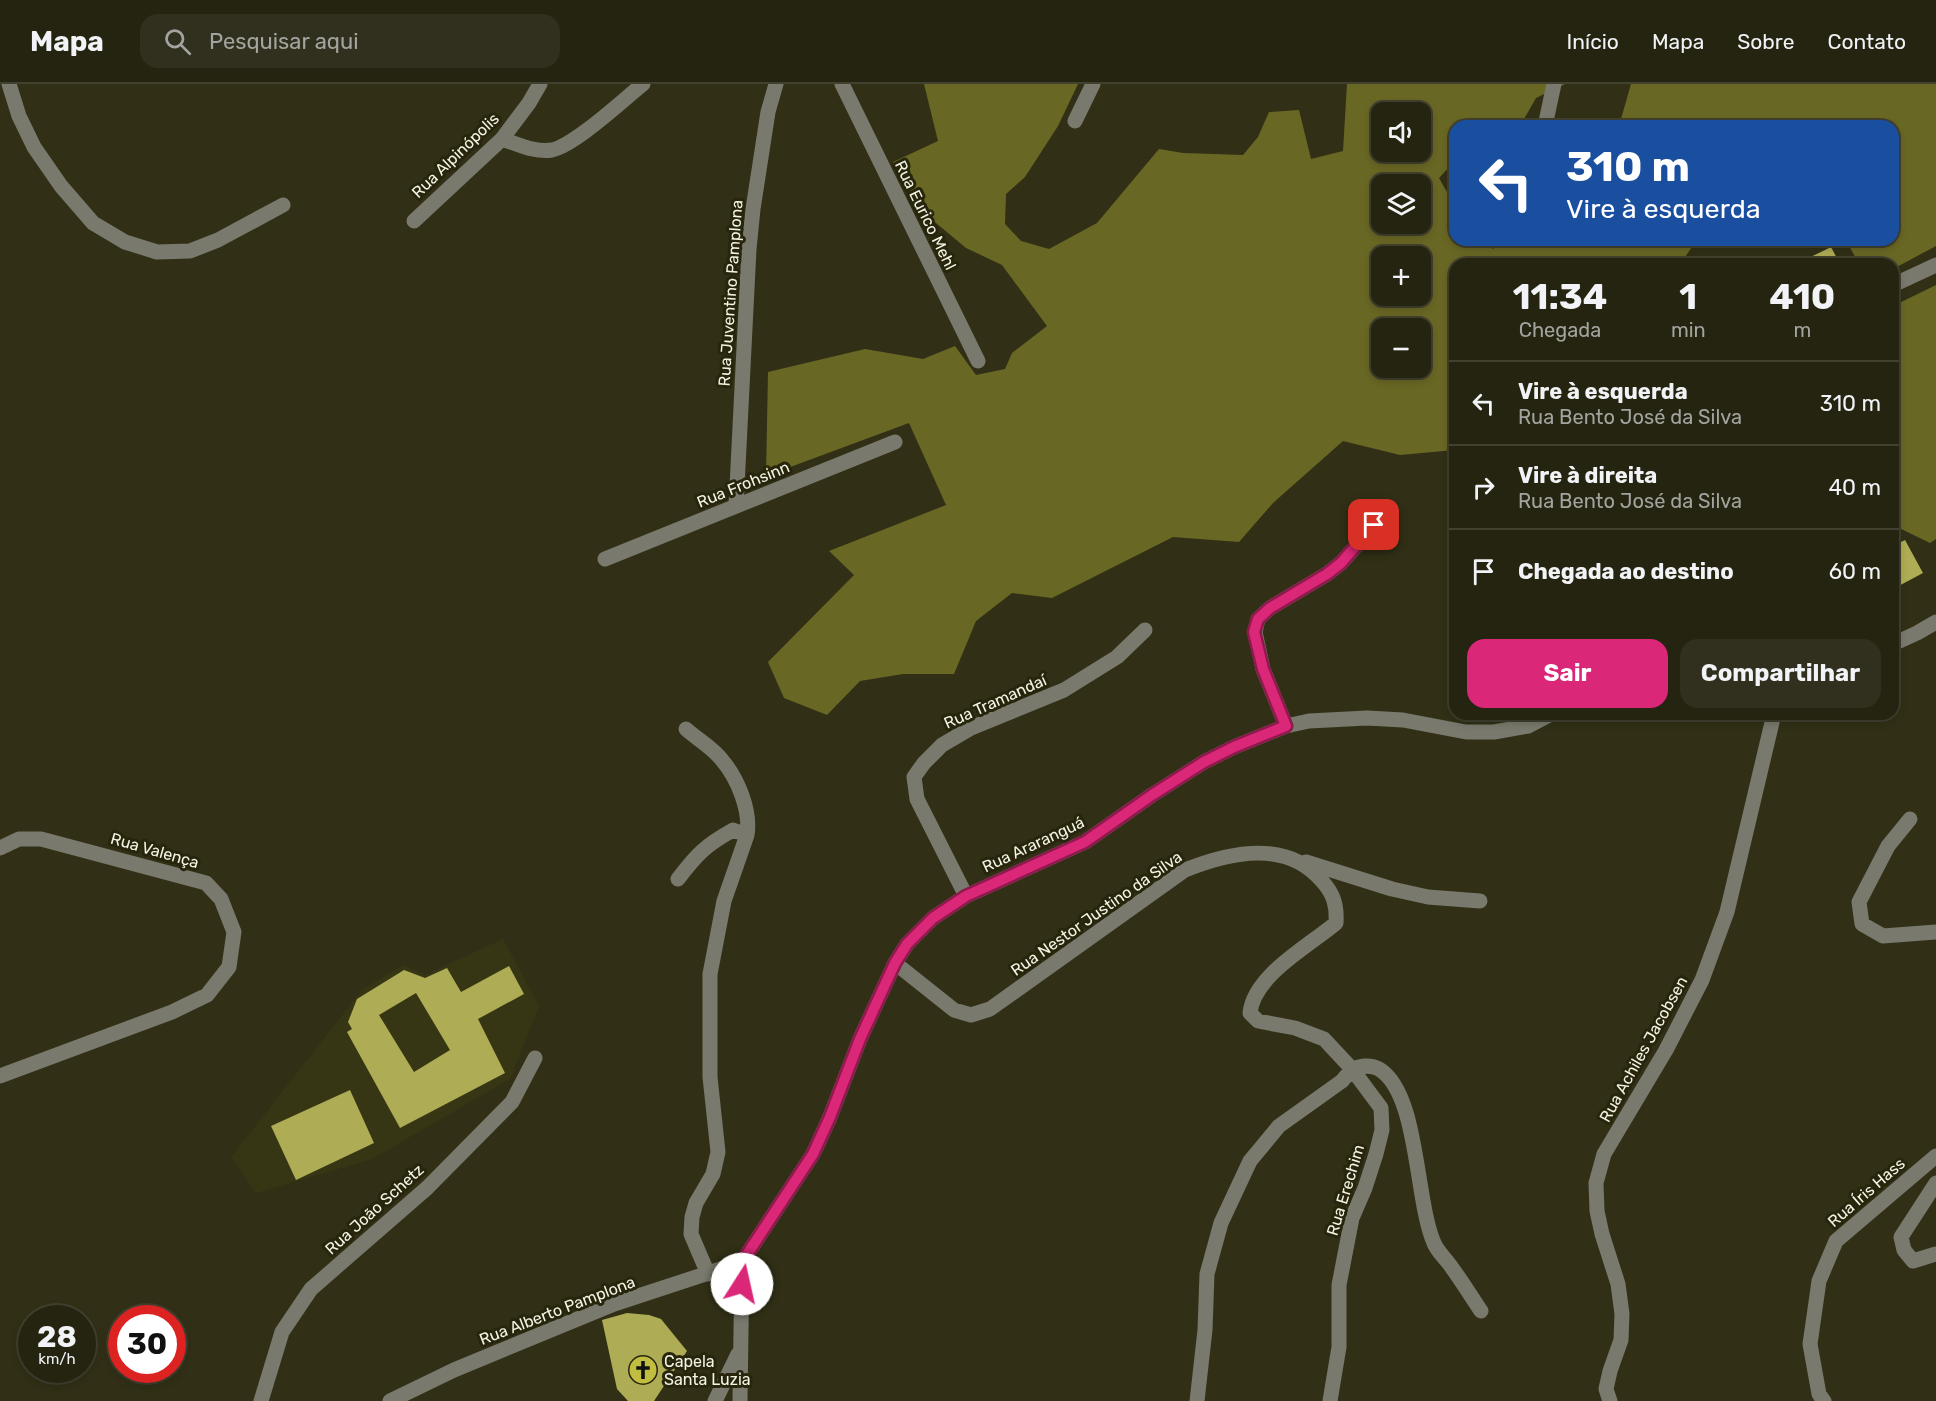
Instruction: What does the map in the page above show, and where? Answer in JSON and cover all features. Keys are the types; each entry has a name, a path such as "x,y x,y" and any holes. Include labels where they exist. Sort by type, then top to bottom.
{"street":[{"path":"9,84 19,116 34,147 62,186 93,223 125,242 157,252 190,251 218,240 284,206"},
{"name":"Rua Alpinópolis","path":"414,221 502,139 540,84"},
{"path":"502,139 535,150 552,150 570,142 643,84"},
{"name":"Rua Juventino Pamplona","path":"736,506 749,249 768,112 776,84"},
{"name":"Rua Eurico Mehl","path":"842,84 978,361"},
{"path":"1075,121 1093,84"},
{"path":"1546,120 1554,84"},
{"path":"1899,282 1936,266"},
{"name":"Rua Frohsinn","path":"605,559 895,442"},
{"path":"1286,726 1263,669 1254,632 1258,619 1270,608 1341,563 1383,516"},
{"path":"1899,641 1936,622"},
{"name":"Rua Tramandaí","path":"966,896 917,798 914,777 942,745 971,728 1064,690 1094,673 1117,657 1144,630"},
{"path":"1917,633 1936,631"},
{"name":"Rua Araranguá","path":"742,1262 813,1154 860,1039 895,963 907,944 933,918 966,896 1085,842 1204,762 1286,726 1309,721 1367,718 1403,720 1466,732 1494,732 1528,726 1540,720"},
{"name":"Rua Achiles Jacobsen","path":"1610,1401 1606,1389 1621,1340 1623,1314 1618,1284 1597,1211 1596,1183 1604,1154 1666,1050 1702,980 1727,912 1773,720"},
{"path":"686,729 721,758 735,778 748,824 747,835 724,901 710,974 710,1077 718,1152 713,1174 696,1203 691,1234 708,1274"},
{"path":"1910,819 1888,846 1859,902 1862,924 1883,936 1936,932"},
{"path":"678,879 696,855 710,842 733,830 747,835"},
{"name":"Rua Valença","path":"0,848 19,839 41,839 207,883 221,898 234,932 229,967 207,995 172,1012 0,1076"},
{"name":"Rua Nestor Justino da Silva","path":"895,963 954,1010 971,1015 990,1009 1185,870 1211,860 1248,854 1274,853 1295,858 1315,872 1329,889 1337,909 1336,923 1281,964 1251,1002 1250,1013 1258,1021 1295,1028 1324,1039 1352,1069"},
{"path":"1295,858 1392,889 1428,897 1480,901"},
{"name":"Rua João Schetz","path":"261,1401 282,1332 311,1289 427,1188 512,1102 535,1058"},
{"path":"1197,1401 1205,1330 1207,1274 1221,1223 1250,1161 1279,1126 1342,1081 1352,1069 1365,1065 1379,1069 1392,1083 1403,1103 1422,1206 1434,1244 1481,1311"},
{"name":"Rua Erechim","path":"1330,1401 1339,1347 1340,1284 1352,1218 1365,1188 1382,1130 1381,1108 1352,1069"},
{"name":"Rua Íris Hass","path":"1824,1401 1819,1394 1810,1344 1819,1281 1836,1241 1936,1156"},
{"path":"1936,1182 1901,1237 1904,1250 1913,1261 1936,1254"},
{"path":"740,1401 742,1262"},
{"name":"Rua Alberto Pamplona","path":"390,1401 454,1370 614,1304 742,1262"},
{"path":"715,1401 741,1349"}],"shaded area":[{"path":"924,84 1078,84 1058,126 1025,177 1006,194 1005,224 1021,241 1049,249 1097,223 1159,149 1183,153 1243,155 1258,137 1269,112 1299,110 1311,159 1343,151 1347,84 1565,84 1536,98 1523,120 1449,120 1449,167 1439,178 1449,196 1449,246 1489,246 1493,249 1495,246 1693,246 1684,258 1449,258 1449,451 1400,455 1343,441 1273,503 1239,542 1173,537 1052,598 1012,593 976,621 954,674 903,674 860,681 827,715 784,698 768,662 854,575 829,551 946,505 909,423 766,476 768,372 865,349 923,359 955,346 976,375 1005,369 1012,353 1047,326 1002,265 966,248 924,213 893,162 938,141"},
{"path":"1631,84 1936,84 1936,246 1899,266 1899,258 1856,258 1849,246 1899,246 1899,120 1621,120"},
{"path":"1936,285 1936,539 1930,543 1899,528 1899,303"},
{"path":"503,939 539,1006 510,1079 372,1159 256,1193 231,1157 362,990 403,965 425,975"}],"building":[{"path":"1831,247 1837,258 1808,258"},
{"path":"1905,540 1923,573 1899,586 1899,543"},
{"path":"509,966 524,994 478,1019 505,1073 400,1128 347,1032 352,1029 348,1022 357,999 404,970 425,978 447,968 461,992","holes":["416,993 450,1050 414,1072 379,1015"]},
{"path":"350,1090 374,1143 296,1180 271,1126"},
{"name":"Capela Santa Luzia","path":"627,1313 649,1315 661,1319 687,1351 654,1401 628,1401 617,1389 602,1320"}],"place":[{"name":"Capela Santa Luzia","path":"643,1370"}],"route":[{"path":"742,1284 742,1262 813,1154 860,1039 895,963 907,944 933,918 966,896 1085,842 1204,762 1286,726 1263,669 1254,632 1258,619 1270,608 1341,563 1374,525"}]}
